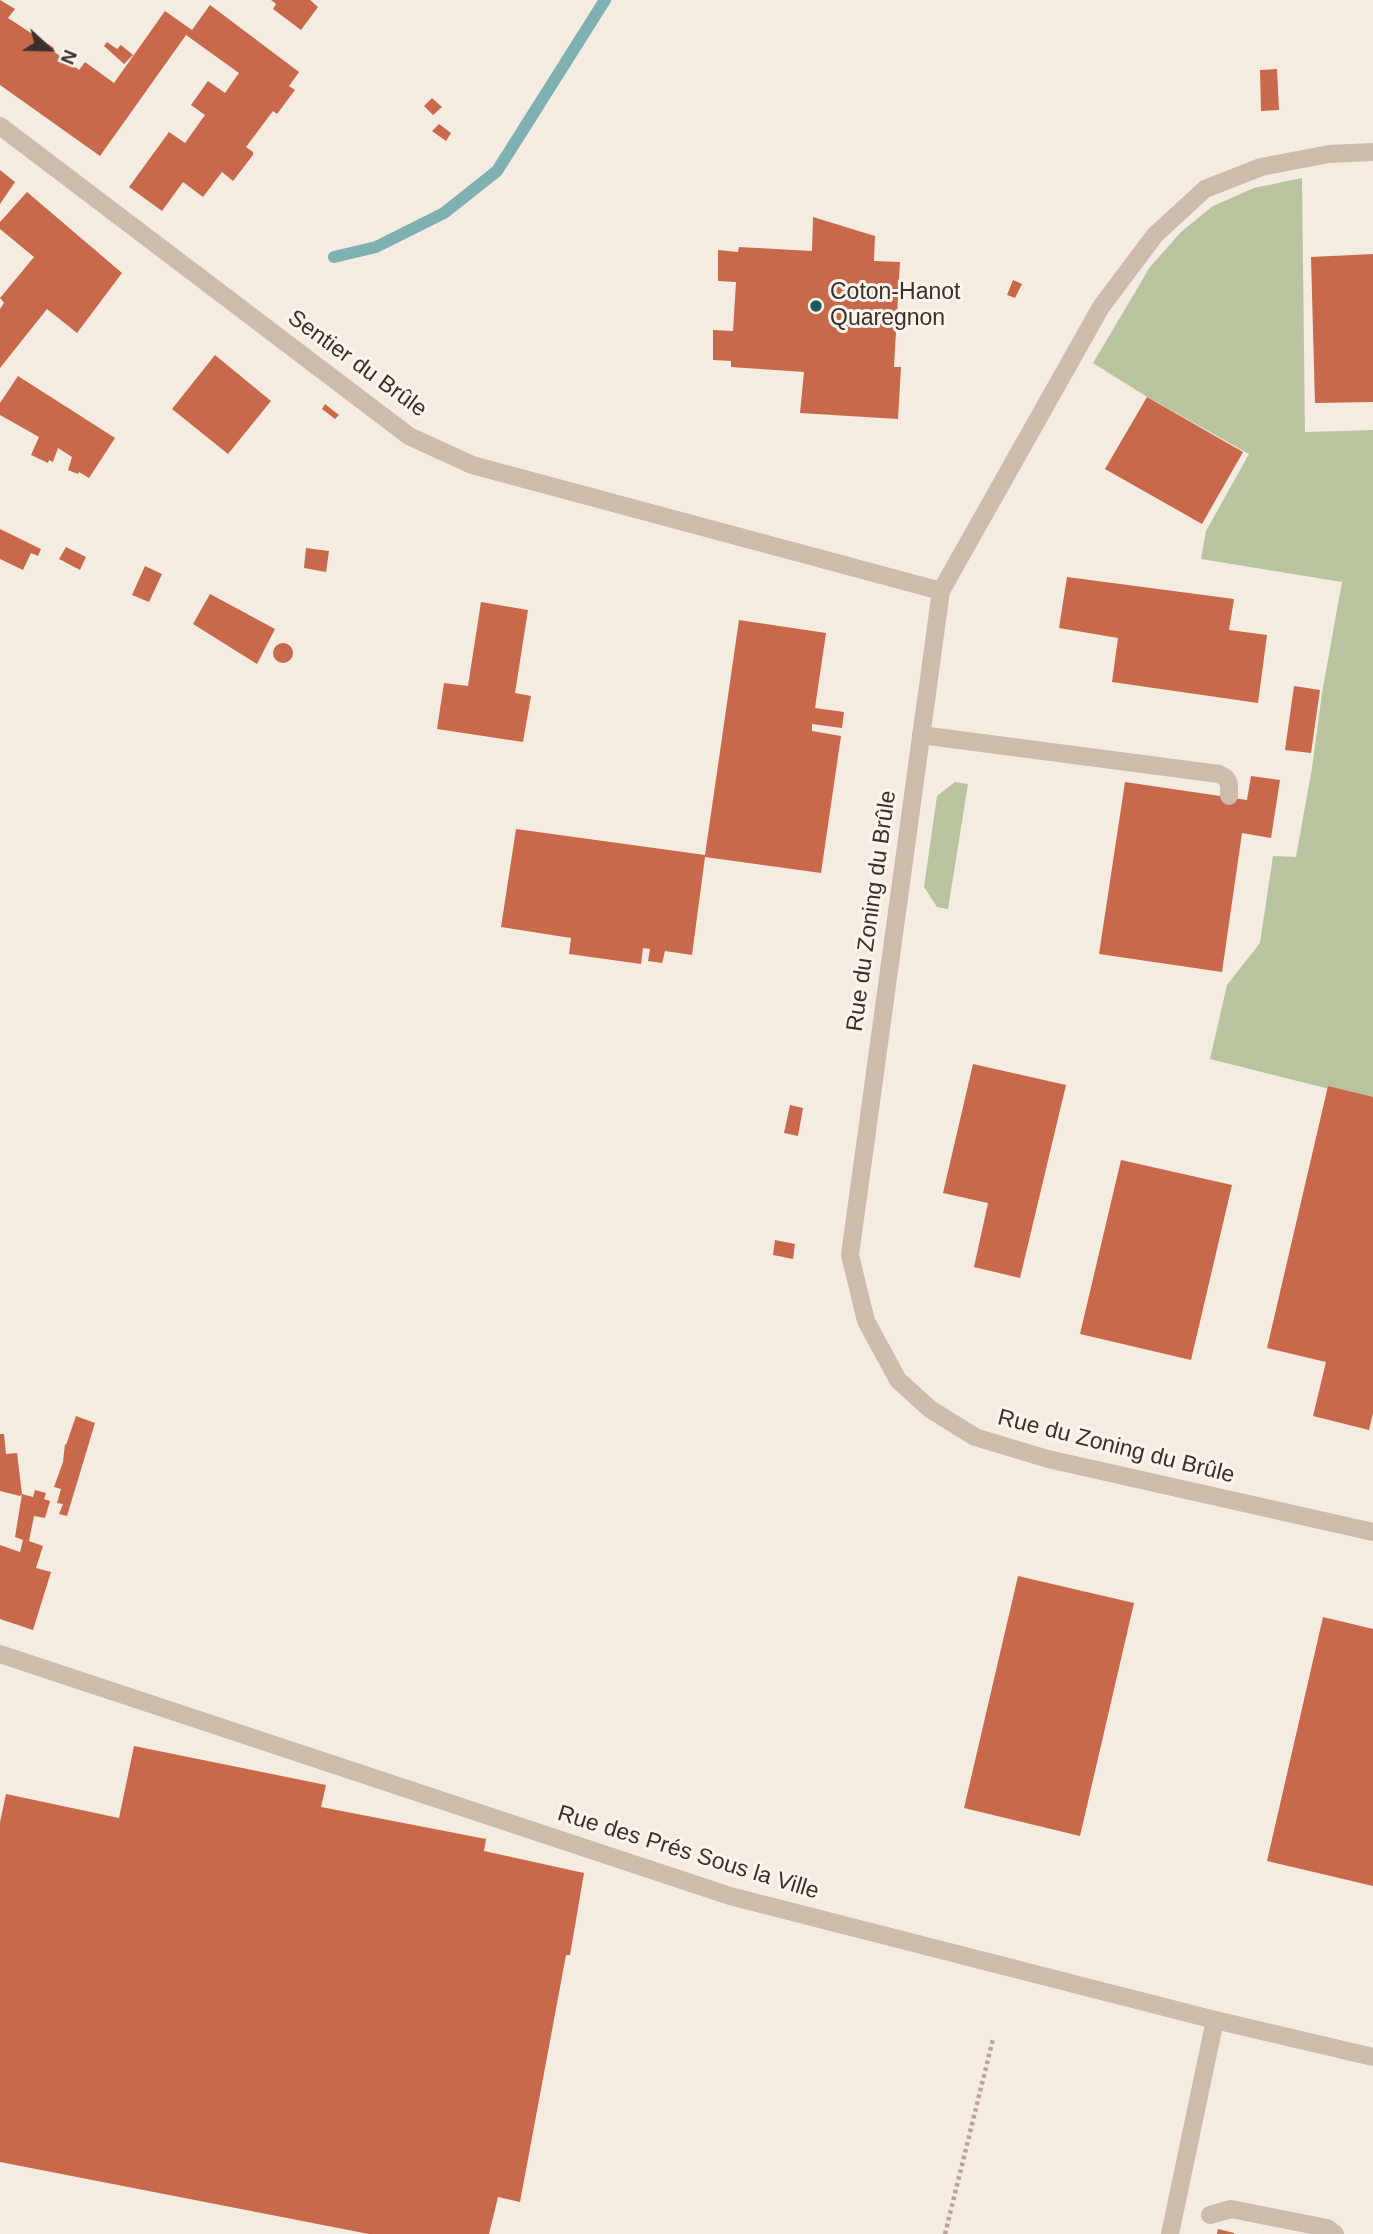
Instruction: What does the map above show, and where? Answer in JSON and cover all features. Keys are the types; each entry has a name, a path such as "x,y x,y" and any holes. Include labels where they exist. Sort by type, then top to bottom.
{"street":[{"name":"Sentier du Brûle","path":"0,126 409,436 472,465 941,591"},
{"name":"Rue du Zoning du Brûle","path":"1373,152 1329,154 1261,167 1205,189 1155,235 1101,307 941,591 850,1255 866,1321 898,1380 930,1409 975,1437 1048,1459 1373,1532"},
{"path":"921,735 1219,774 1226,778 1229,784 1228,796"},
{"name":"Rue des Prés Sous la Ville","path":"0,1654 730,1896 1215,2020 1373,2057"},
{"path":"1170,2234 1215,2020"},
{"path":"1210,2215 1231,2208 1327,2228 1335,2234"}],"path":[{"path":"945,2234 993,2039"}],"green space":[{"path":"1302,178 1305,432 1373,430 1373,1100 1210,1059 1227,985 1260,943 1273,856 1296,857 1342,582 1201,559 1206,531 1249,454 1093,363 1150,267 1181,232 1213,206 1254,188"},
{"path":"955,782 968,784 948,909 937,907 924,887 937,796"}],"building":[{"path":"0,0 15,9 8,18 54,48 53,51 79,70 85,62 114,83 165,11 192,30 210,5 299,72 289,86 295,90 277,114 273,111 246,147 253,155 233,181 222,172 203,197 183,182 162,211 129,187 169,132 185,143 205,115 191,105 208,81 225,93 239,73 186,35 100,156 0,85"},
{"path":"271,0 310,0 318,7 301,30 273,9 276,4"},
{"path":"107,42 117,49 121,45 133,55 124,64 104,46"},
{"path":"1277,69 1279,110 1261,111 1260,70"},
{"path":"432,98 442,107 433,115 424,106"},
{"path":"439,124 451,133 446,141 432,131"},
{"path":"0,170 15,182 0,204"},
{"path":"27,192 122,273 77,333 47,309 0,368 0,309 4,303 0,298 34,257 0,229 0,222"},
{"name":"Coton-Hanot Quaregnon","path":"813,217 875,236 874,261 900,262 894,367 901,367 898,419 800,413 804,372 731,367 731,361 713,360 713,330 733,331 736,282 718,281 718,250 738,252 739,247 812,251"},
{"path":"1373,254 1373,402 1315,403 1311,257"},
{"path":"1013,280 1022,284 1015,298 1007,295"},
{"path":"215,355 271,401 228,454 172,409"},
{"path":"18,376 115,438 89,478 68,470 72,457 58,448 53,462 49,460 48,463 31,455 39,437 0,415 0,403"},
{"path":"1147,397 1243,452 1202,524 1105,469"},
{"path":"325,404 339,415 335,419 322,409"},
{"path":"0,529 41,549 38,556 31,553 23,570 0,559"},
{"path":"66,547 86,557 80,570 59,559"},
{"path":"306,548 329,551 326,572 304,568"},
{"path":"145,566 162,574 149,602 132,595"},
{"path":"1067,577 1234,599 1229,630 1267,635 1258,703 1112,682 1118,638 1059,628"},
{"path":"210,594 275,629 257,664 193,624"},
{"path":"481,602 528,610 515,693 531,696 523,742 437,729 444,683 468,686"},
{"path":"739,620 826,633 815,708 844,712 842,728 812,724 812,731 841,736 821,873 705,857 692,955 665,951 662,963 648,961 650,949 643,948 641,964 569,954 571,938 501,927 516,829 705,855"},
{"path":"279,643 287,643 293,653 287,663 279,663 273,657 273,649"},
{"path":"1294,686 1320,690 1311,753 1285,750"},
{"path":"1251,776 1280,780 1271,838 1242,833 1222,972 1099,954 1125,782 1247,800"},
{"path":"973,1064 1066,1085 1020,1278 974,1267 988,1203 943,1193"},
{"path":"1328,1086 1373,1097 1373,1413 1369,1430 1313,1416 1326,1362 1267,1348"},
{"path":"790,1105 803,1108 798,1136 784,1133"},
{"path":"1121,1160 1232,1185 1191,1360 1080,1334"},
{"path":"775,1240 795,1244 793,1259 773,1255"},
{"path":"76,1416 95,1423 67,1516 59,1514 63,1504 57,1503 61,1489 54,1487 63,1462 65,1444"},
{"path":"0,1434 4,1434 6,1454 17,1453 22,1494 20,1496 0,1491"},
{"path":"35,1490 46,1493 44,1499 50,1501 45,1518 34,1516 29,1541 43,1546 36,1568 51,1572 33,1630 0,1619 0,1545 20,1552 23,1540 15,1537 22,1494 33,1497"},
{"path":"1018,1576 1134,1603 1080,1836 964,1808"},
{"path":"1323,1617 1373,1629 1373,1886 1267,1861"},
{"path":"134,1746 326,1785 321,1807 486,1839 484,1851 584,1873 520,2202 498,2197 489,2234 369,2234 0,2162 0,1822 6,1794 119,1818"},
{"path":"1218,2229 1234,2233 1234,2234 1217,2234"}],"waterway":[{"path":"334,257 376,247 444,213 497,171 605,0"}],"place":[{"name":"Coton-Hanot Quaregnon","path":"816,306"}]}
